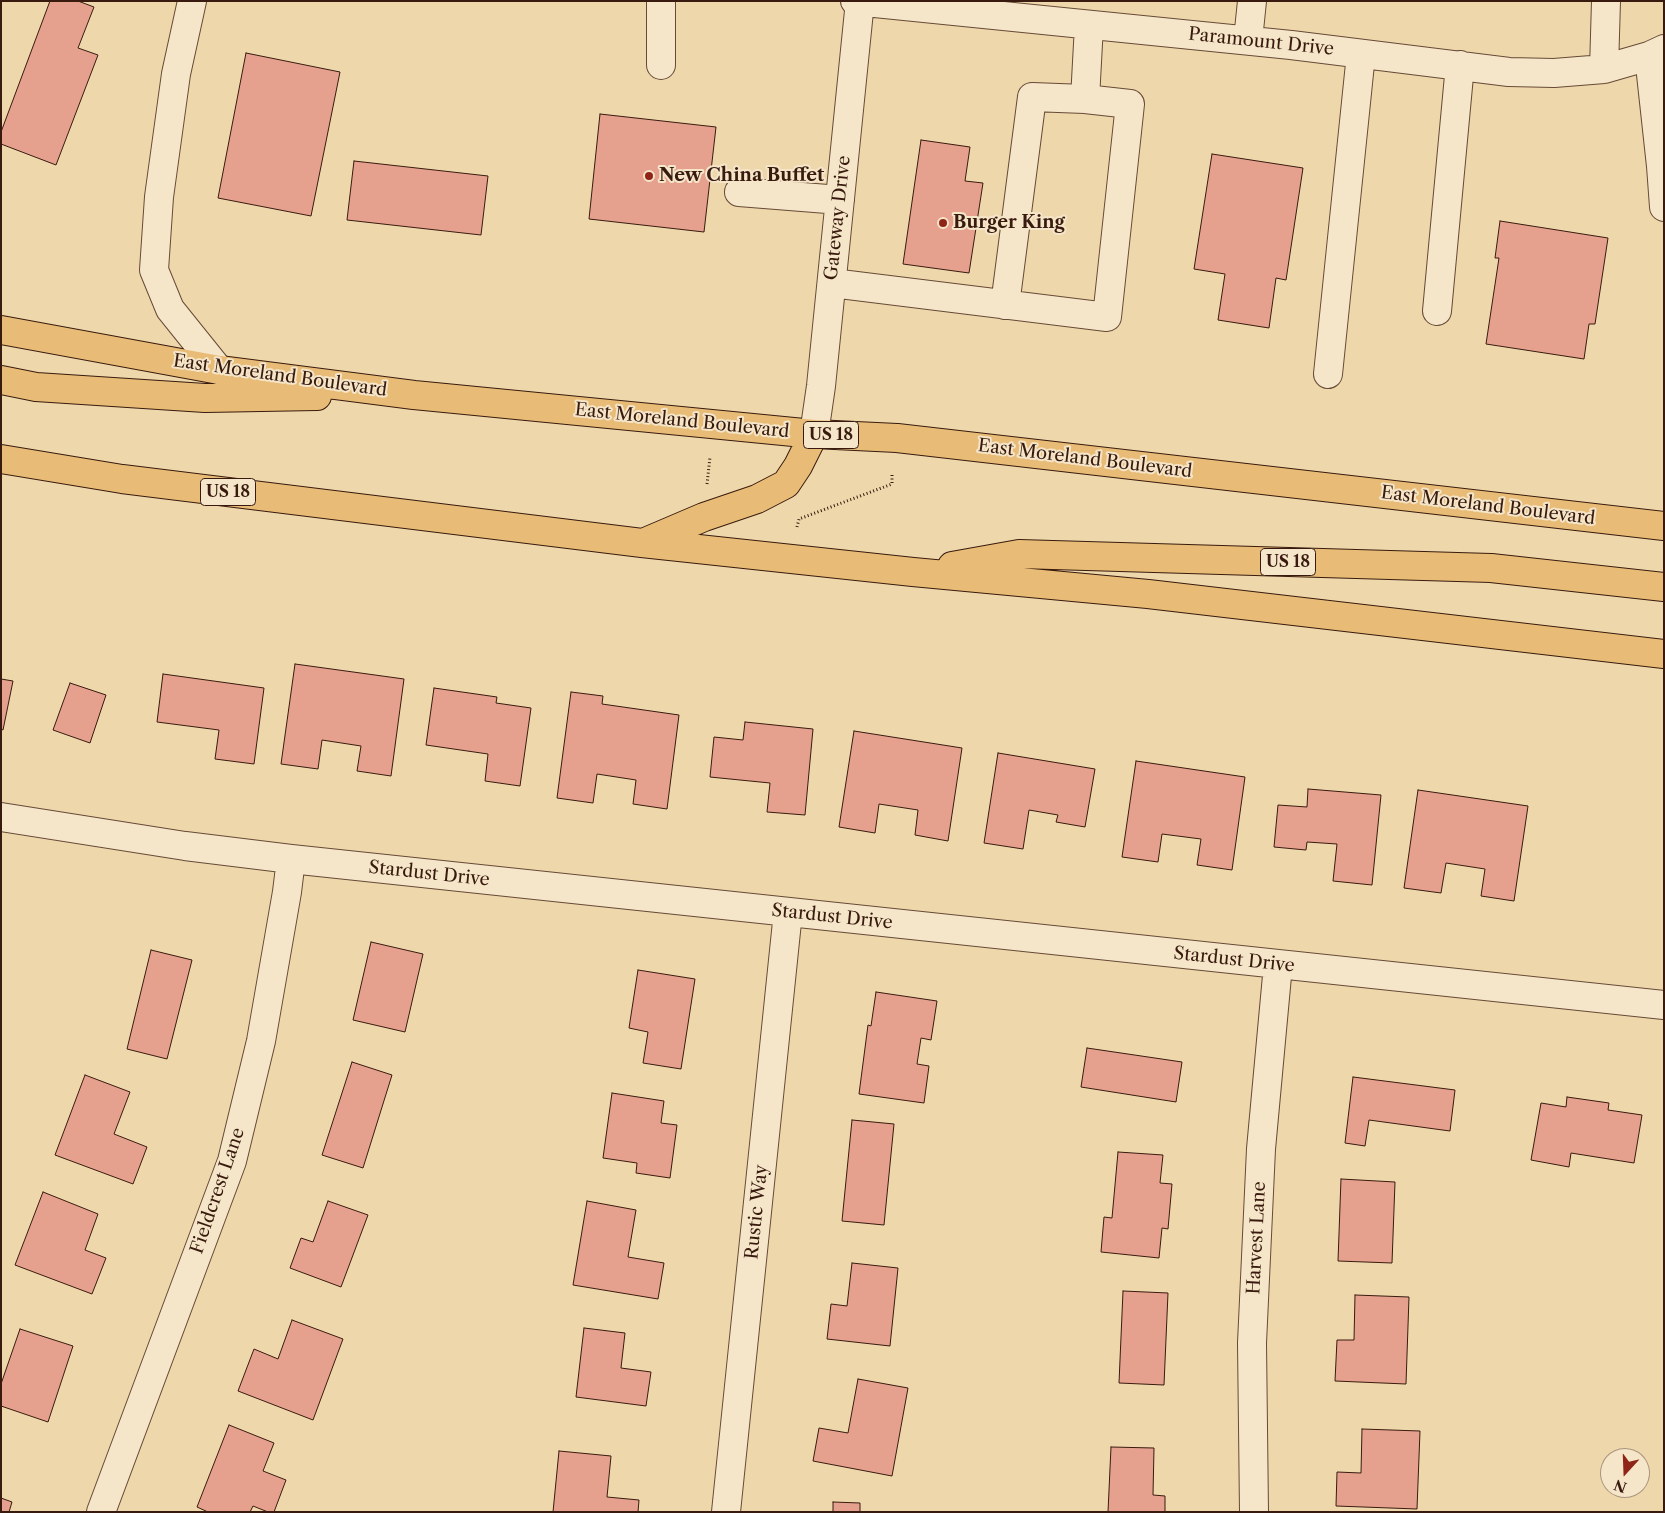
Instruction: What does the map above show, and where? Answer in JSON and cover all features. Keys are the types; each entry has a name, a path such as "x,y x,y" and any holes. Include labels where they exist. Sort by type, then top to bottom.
{"main road":[{"name":"East Moreland Boulevard","path":"1,330 219,370 414,395 814,434 897,438 1664,526"},
{"path":"1,380 36,387 205,398 414,395"},
{"path":"642,543 704,517 758,500 786,484 798,466 814,434"},
{"name":"US 18","path":"1,458 122,479 642,543 914,572 1019,554 1491,568 1664,587"},
{"path":"914,572 1148,594 1662,654"}],"street":[{"path":"192,1 176,74 159,197 154,270 170,309 219,370"},
{"path":"661,1 661,65"},
{"name":"Paramount Drive","path":"855,1 1248,40 1509,72 1554,73 1604,69 1656,52"},
{"path":"1248,40 1252,1"},
{"path":"1604,69 1606,1"},
{"name":"Gateway Drive","path":"814,434 832,283 860,2"},
{"path":"1085,99 1089,25"},
{"path":"1656,52 1664,206"},
{"path":"1328,374 1361,54"},
{"path":"1437,311 1460,65"},
{"path":"832,283 1107,317 1130,104 1085,99 1032,97 1005,304"},
{"path":"739,192 840,200"},
{"name":"Stardust Drive","path":"1,817 185,846 291,859 1664,1005"},
{"name":"Fieldcrest Lane","path":"100,1512 232,1161 261,1041 288,892 291,859"},
{"name":"Rustic Way","path":"726,1512 788,912"},
{"name":"Harvest Lane","path":"1254,1512 1252,1343 1261,1149 1278,965"}],"path":[{"path":"707,489 710,457"},
{"path":"797,527 798,519 892,484 892,475"}],"building":[{"path":"50,1 78,1 94,7 78,48 98,55 56,165 1,144 1,132"},
{"path":"246,53 340,72 311,216 218,198"},
{"path":"600,114 716,127 704,232 589,219"},
{"name":"Burger King","path":"921,140 970,147 965,181 983,183 969,273 903,264"},
{"path":"1212,154 1303,168 1286,280 1276,278 1269,328 1218,320 1225,274 1194,269"},
{"path":"354,161 488,176 481,235 347,220"},
{"path":"1500,221 1608,238 1595,324 1589,324 1584,359 1486,344 1499,258 1495,258"},
{"path":"295,664 404,679 391,776 357,771 361,746 322,740 318,769 281,764"},
{"path":"163,674 264,688 254,764 215,759 219,730 157,722"},
{"path":"1,679 13,681 3,730 1,729"},
{"path":"70,683 106,695 90,743 53,730"},
{"path":"434,688 497,697 496,703 531,708 520,786 485,781 488,754 426,745"},
{"path":"571,692 603,696 602,704 679,715 667,809 633,804 636,780 597,774 593,803 557,798"},
{"path":"745,722 813,729 805,815 767,812 770,783 710,777 714,737 743,740"},
{"path":"854,731 962,748 948,841 915,835 918,810 879,804 875,833 839,827"},
{"path":"998,753 1095,769 1085,827 1056,822 1058,815 1029,810 1023,849 984,843"},
{"path":"1136,761 1245,777 1232,870 1197,865 1201,839 1162,834 1158,862 1122,857"},
{"path":"1308,789 1381,795 1372,885 1333,881 1337,844 1307,842 1306,850 1274,847 1278,805 1307,807"},
{"path":"1418,790 1528,806 1514,901 1481,896 1485,869 1446,863 1441,893 1404,888"},
{"path":"371,942 423,954 405,1032 353,1020"},
{"path":"151,950 192,960 167,1059 127,1049"},
{"path":"638,970 695,979 681,1069 643,1063 648,1032 629,1028"},
{"path":"876,992 937,1001 931,1040 921,1038 917,1064 929,1066 924,1103 859,1094 868,1025 871,1026"},
{"path":"1087,1048 1182,1062 1176,1102 1081,1087"},
{"path":"352,1062 392,1075 363,1168 322,1155"},
{"path":"85,1075 130,1092 114,1134 147,1147 133,1184 55,1155"},
{"path":"1353,1077 1455,1090 1450,1131 1369,1120 1365,1146 1345,1143"},
{"path":"612,1093 664,1101 661,1123 677,1125 670,1178 636,1173 637,1163 603,1158"},
{"path":"1567,1097 1609,1103 1608,1110 1642,1115 1634,1163 1571,1153 1569,1167 1531,1160 1541,1103 1566,1107"},
{"path":"852,1120 894,1124 884,1225 842,1221"},
{"path":"1118,1152 1163,1155 1160,1183 1172,1184 1168,1229 1162,1228 1159,1258 1101,1252 1104,1217 1112,1218"},
{"path":"1341,1179 1395,1182 1392,1263 1338,1261"},
{"path":"43,1192 98,1214 85,1250 106,1258 92,1294 15,1265"},
{"path":"328,1201 368,1215 341,1287 290,1268 301,1238 313,1242"},
{"path":"587,1201 636,1210 628,1257 664,1263 658,1299 573,1285"},
{"path":"852,1263 898,1268 890,1346 827,1339 831,1304 847,1306"},
{"path":"1123,1291 1168,1293 1164,1385 1119,1383"},
{"path":"1355,1295 1409,1297 1406,1384 1335,1381 1337,1340 1354,1340"},
{"path":"292,1320 343,1339 313,1420 238,1391 254,1349 278,1359"},
{"path":"584,1328 625,1333 621,1368 651,1372 646,1406 576,1397"},
{"path":"20,1329 73,1346 48,1422 1,1406 1,1384"},
{"path":"858,1379 908,1388 892,1476 813,1461 819,1428 848,1433"},
{"path":"229,1425 274,1443 263,1471 286,1480 274,1512 268,1512 253,1506 250,1512 208,1512 197,1507"},
{"path":"1362,1429 1420,1431 1417,1509 1336,1506 1337,1472 1361,1473"},
{"path":"1111,1447 1154,1448 1153,1495 1165,1496 1165,1512 1108,1512"},
{"path":"559,1451 611,1456 607,1497 639,1500 638,1512 553,1512"},
{"path":"1,1498 12,1502 9,1512 1,1512"},
{"path":"833,1502 860,1503 860,1512 833,1512"}],"place":[{"name":"New China Buffet","path":"649,176"},
{"name":"Burger King","path":"943,223"}]}
